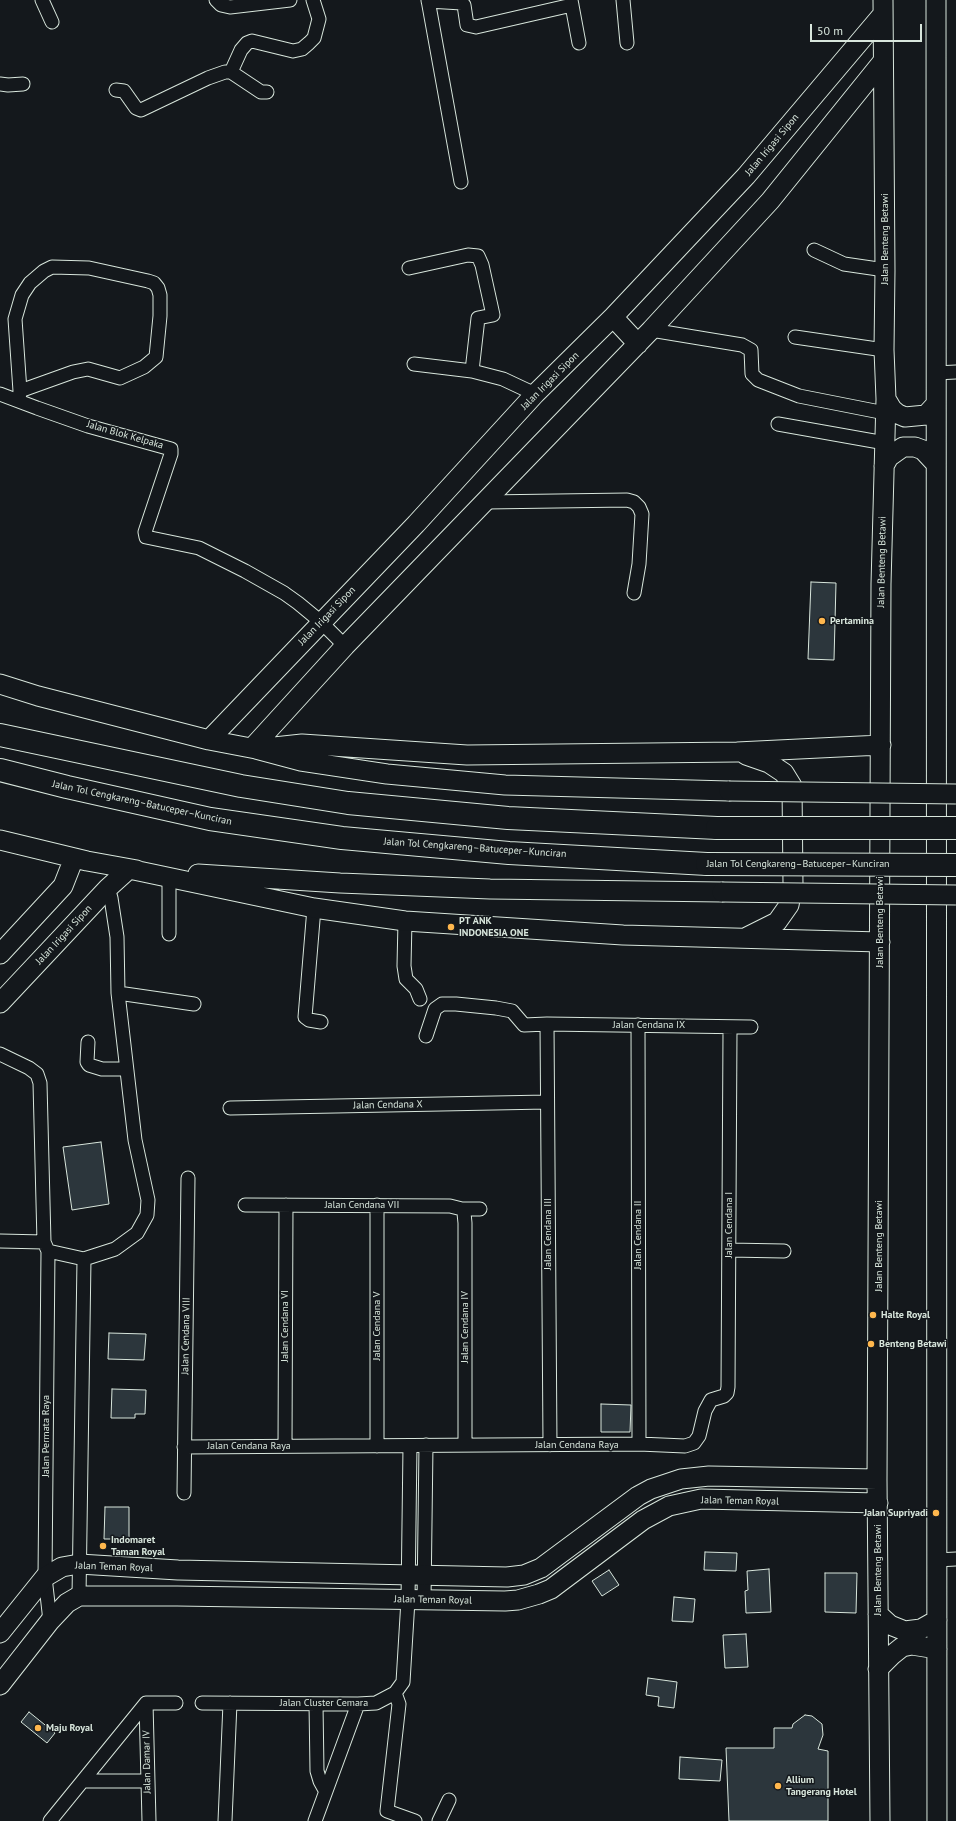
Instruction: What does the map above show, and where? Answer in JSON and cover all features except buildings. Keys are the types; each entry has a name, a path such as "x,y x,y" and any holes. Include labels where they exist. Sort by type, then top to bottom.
{"highway":[{"path":"0,735 74,752 241,786 348,803 508,818 717,828 956,828"},
{"name":"Jalan Tol Cengkareng–Batuceper–Kunciran","path":"0,770 67,787 210,819 342,838 509,852 707,864 956,865"}],"street":[{"path":"42,0 52,22"},
{"path":"216,0 221,5 230,7 290,0"},
{"path":"230,72 241,50 247,43 252,42 293,51 302,49 306,46 314,38 318,28 319,19 313,0"},
{"path":"623,0 627,43"},
{"path":"936,0 937,1821"},
{"path":"460,182 428,1 462,3 464,5 467,25 476,27 572,3 579,43"},
{"name":"Jalan Benteng Betawi","path":"880,1821 877,1479 881,745 886,406 884,350 885,270 883,7"},
{"name":"Jalan Irigasi Sipon","path":"211,740 416,524 535,394 616,320 746,176 883,7"},
{"path":"252,748 343,645 486,502 636,341 651,330 770,201 884,61"},
{"path":"116,90 124,91 136,108 143,110 208,78 225,72 230,72 252,88 261,92 267,92"},
{"path":"0,84 23,84"},
{"path":"814,250 844,264 885,270"},
{"path":"410,268 468,255 478,256 482,265 493,315 480,316 477,319 472,371"},
{"path":"52,267 89,268 154,283 158,288 160,295 160,316 156,357 144,367 120,378 88,369 73,372 20,396 15,319 22,295 30,283 44,271 52,267"},
{"path":"616,320 636,341"},
{"path":"651,330 742,345 751,350 752,374 758,380 799,396 886,406 905,417 926,415 936,404"},
{"path":"795,337 884,350"},
{"path":"414,364 472,371 510,382 535,394"},
{"path":"936,373 956,372"},
{"name":"Jalan Blok Kelpaka","path":"0,394 20,396 37,408 88,426 171,449 171,454 145,532 146,537 199,548 210,552 284,593 322,623 343,645"},
{"path":"778,424 885,443"},
{"path":"884,466 889,458 903,447 915,447 923,450 936,464"},
{"path":"486,502 627,500 634,502 640,507 642,514 639,564 634,593"},
{"path":"0,684 38,696 211,740 252,748 301,762 411,776 505,785 729,791 956,794"},
{"path":"252,748 302,744 467,755 737,752 881,745"},
{"path":"737,752 769,762 784,773 792,786 793,885 789,905 777,922 744,938"},
{"path":"0,840 80,860 314,908 405,921 623,935 880,942"},
{"path":"0,954 63,886 80,860"},
{"path":"124,869 340,883 490,889 956,895"},
{"name":"Jalan Irigasi Sipon","path":"0,1003 124,869"},
{"path":"169,878 169,934"},
{"path":"0,1241 46,1247 84,1259 115,1250 137,1233 147,1215 148,1200 134,1140 118,993 117,937 108,888"},
{"path":"314,908 305,1017 309,1020 321,1022"},
{"path":"405,921 404,966 406,979 416,989 420,999"},
{"path":"118,993 194,1004"},
{"name":"Jalan Cendana IX","path":"426,1036 435,1009 442,1004 456,1004 512,1011 524,1025 547,1024 751,1027"},
{"name":"Jalan Cendana III","path":"547,1024 550,1445"},
{"name":"Jalan Cendana II","path":"638,1025 639,1444"},
{"name":"Jalan Cendana I","path":"705,1411 711,1400 724,1396 727,1393 728,1387 730,1250 730,1031 728,1027"},
{"path":"88,1042 87,1062 89,1065 102,1068 126,1069"},
{"name":"Jalan Permata Raya","path":"0,1054 29,1068 37,1074 40,1083 46,1247 45,1577 50,1621"},
{"name":"Jalan Cendana X","path":"230,1108 547,1102"},
{"name":"Jalan Cendana VIII","path":"184,1493 181,1210 188,1178"},
{"name":"Jalan Cendana VII","path":"245,1205 450,1206 462,1209 480,1209"},
{"name":"Jalan Cendana VI","path":"285,1446 286,1205"},
{"name":"Jalan Cendana V","path":"377,1205 378,1446"},
{"name":"Jalan Cendana IV","path":"462,1209 465,1223 465,1445"},
{"path":"730,1250 784,1251"},
{"path":"0,1685 50,1621 67,1603 79,1596 82,1495 84,1259"},
{"name":"Jalan Cendana Raya","path":"184,1447 639,1444 685,1446 694,1443 699,1436 705,1411"},
{"path":"415,1821 387,1812 392,1783 399,1704 395,1693 403,1682 416,1600 426,1445"},
{"path":"410,1446 417,1575"},
{"name":"Jalan Teman Royal","path":"0,1633 45,1577 62,1567 79,1564 178,1570 507,1577 524,1575 541,1568 638,1496 651,1489 681,1479 709,1476 877,1479"},
{"path":"813,1478 813,1502"},
{"name":"Jalan Teman Royal","path":"79,1596 505,1601 528,1598 551,1589 643,1520 669,1506 701,1499 878,1502"},
{"path":"937,1560 956,1559"},
{"path":"505,1601 507,1577"},
{"path":"878,1614 890,1625 905,1631 921,1629 937,1620"},
{"path":"878,1669 902,1647 912,1645 937,1649"},
{"name":"Jalan Cluster Cemara","path":"202,1703 358,1704 376,1703 395,1693"},
{"path":"50,1821 146,1703 176,1702"},
{"name":"Jalan Damar IV","path":"146,1703 149,1821"},
{"path":"225,1821 230,1703"},
{"path":"316,1704 317,1771 320,1781 326,1790"},
{"path":"315,1821 358,1704"},
{"path":"83,1781 148,1781"},
{"path":"439,1821 449,1800"}],"place":[{"name":"Pertamina","path":"822,621"},
{"name":"PT ANK INDONESIA ONE","path":"451,927"},
{"name":"Halte Royal","path":"873,1315"},
{"name":"Benteng Betawi","path":"871,1344"},
{"name":"Jalan Supriyadi","path":"936,1513"},
{"name":"Indomaret Taman Royal","path":"103,1546"},
{"name":"Maju Royal","path":"38,1728"},
{"name":"Allium Tangerang Hotel","path":"778,1786"}]}
